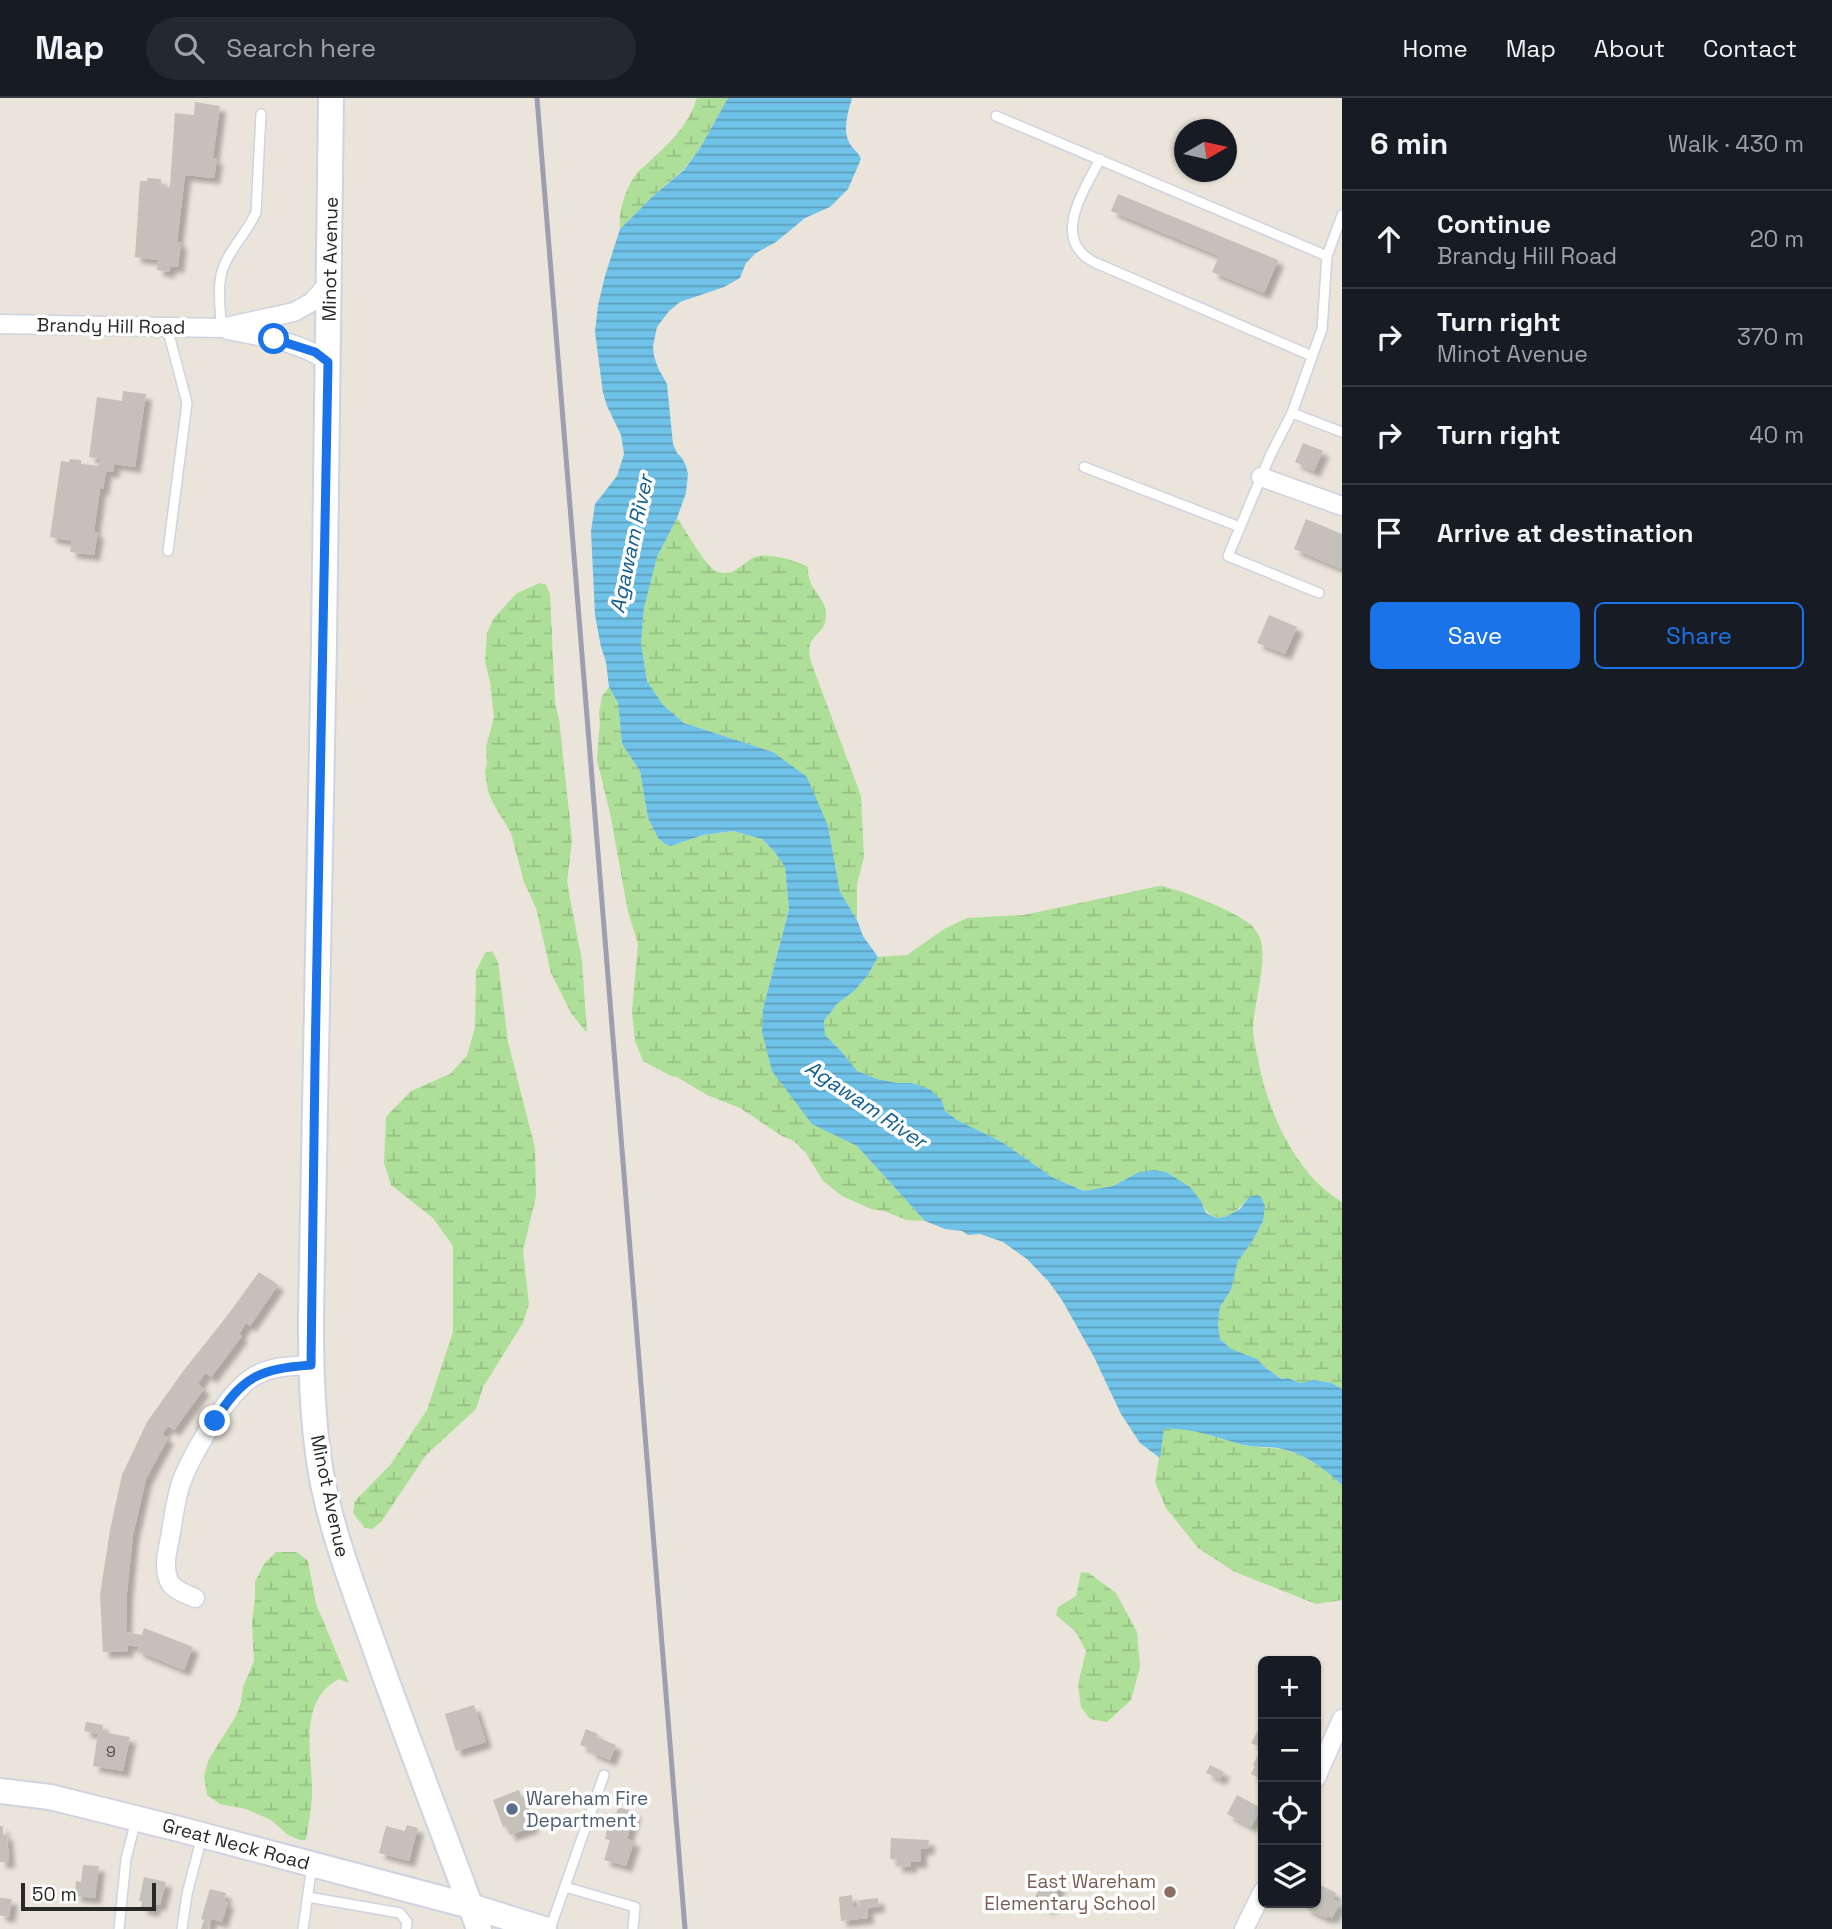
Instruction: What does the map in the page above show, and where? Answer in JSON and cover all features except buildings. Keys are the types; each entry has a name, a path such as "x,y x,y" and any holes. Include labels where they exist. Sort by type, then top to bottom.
{"main road":[{"name":"Minot Avenue","path":"331,98 311,1365 316,1442 325,1494 346,1567 409,1745 479,1929"},
{"name":"Great Neck Road","path":"0,1791 50,1797 137,1818 470,1906 544,1929"},
{"path":"456,1929 470,1906"}],"street":[{"name":"Brandy Hill Road","path":"221,328 300,309 312,302 330,283"},
{"name":"Brandy Hill Road","path":"0,324 221,328 299,346 315,352 328,362"},
{"path":"1261,477 1342,506"},
{"path":"195,1598 170,1584 166,1566 177,1496 189,1465 221,1410 243,1384 271,1369 311,1365"},
{"path":"1321,1767 1342,1719"},
{"path":"1244,1929 1258,1901"}],"lane":[{"path":"221,328 221,277 224,265 256,212 261,114"},
{"path":"996,116 1327,256"},
{"path":"1100,159 1079,202 1073,222 1074,243 1087,259 1312,356"},
{"path":"1319,593 1228,556 1270,456 1292,413 1322,329 1327,256 1342,215"},
{"path":"167,327 187,403 168,551"},
{"path":"1292,413 1342,432"},
{"path":"1084,467 1240,527"},
{"path":"550,1929 604,1775"},
{"path":"119,1929 126,1859 137,1818"},
{"path":"182,1929 187,1894 202,1835"},
{"path":"303,1929 312,1864"},
{"path":"565,1887 635,1907 633,1929"},
{"path":"308,1897 400,1913 407,1922 406,1929"}],"green space":[{"path":"697,98 728,98 700,148 683,170 620,229 621,208 631,182 678,132"},
{"path":"677,518 701,555 716,571 728,573 750,559 761,556 782,558 808,567 808,576 826,613 823,627 810,645 811,662 861,796 864,857 857,884 857,920 840,892 828,826 773,752 684,723 663,705 647,681 641,643 644,608 657,557"},
{"path":"540,583 546,585 550,594 555,703 572,840 567,882 582,961 587,1033 571,1013 551,973 536,908 524,882 511,833 488,791 485,772 486,747 494,717 485,661 487,633 494,618 517,593"},
{"path":"609,687 618,703 622,744 640,771 648,818 658,838 671,846 703,835 733,831 762,839 785,867 789,908 763,1009 812,1123 857,1146 925,1221 906,1220 842,1196 823,1181 806,1153 794,1141 740,1108 707,1095 643,1061 635,1041 632,1010 638,944 628,912 610,813 597,760 599,713 602,696"},
{"path":"1159,886 1221,907 1251,925 1259,936 1262,958 1253,1032 1268,1099 1297,1158 1325,1190 1342,1202 1342,1389 1332,1383 1314,1380 1300,1383 1288,1378 1283,1379 1257,1359 1231,1350 1220,1339 1220,1307 1231,1290 1238,1261 1263,1221 1249,1197 1231,1215 1218,1218 1206,1210 1201,1201 1137,1173 1113,1186 1085,1191 1052,1177 1002,1142 957,1120 945,1111 942,1101 912,1083 877,1079 856,1071 825,1035 824,1021 837,1004 854,991 868,975 878,957 907,955 944,929 967,918 1024,915"},
{"path":"492,951 498,962 508,1042 535,1148 536,1196 523,1251 529,1304 523,1323 483,1387 476,1409 426,1455 381,1522 372,1529 365,1528 353,1513 355,1501 391,1464 427,1410 453,1332 453,1246 433,1218 391,1185 384,1163 386,1117 411,1091 450,1074 467,1056 475,1027 476,971 485,953"},
{"path":"1185,1428 1247,1446 1281,1449 1301,1455 1328,1472 1342,1485 1342,1600 1316,1604 1235,1572 1198,1548 1166,1508 1155,1482 1164,1429"},
{"path":"276,1552 297,1552 308,1561 316,1604 349,1683 339,1679 326,1689 317,1701 312,1716 312,1796 306,1840 288,1835 271,1820 246,1809 220,1804 207,1795 204,1776 209,1759 236,1716 241,1702 243,1687 254,1661 252,1622 255,1582 264,1564"},
{"path":"1081,1572 1089,1573 1116,1593 1137,1632 1140,1667 1131,1700 1107,1722 1090,1719 1081,1707 1078,1685 1086,1651 1076,1632 1056,1615 1058,1607 1076,1596"}],"water":[{"name":"Agawam River","path":"728,98 852,98 846,133 861,159 848,189 830,207 805,218 776,242 756,253 746,263 740,278 724,287 680,302 657,327 654,356 667,384 673,444 688,474 686,493 677,518 657,557 644,608 641,643 647,681 663,705 684,723 773,752 807,777 828,826 840,892 863,936 878,957 868,975 854,991 837,1004 824,1021 825,1035 857,1071 877,1079 912,1083 931,1090 942,1101 945,1111 957,1120 1002,1142 1052,1177 1084,1191 1113,1186 1137,1173 1154,1170 1166,1172 1190,1187 1206,1213 1216,1218 1225,1217 1240,1209 1249,1197 1261,1197 1265,1206 1263,1221 1238,1261 1231,1290 1220,1307 1220,1339 1231,1349 1257,1359 1282,1379 1288,1378 1300,1383 1314,1380 1332,1383 1342,1389 1342,1485 1329,1473 1299,1454 1282,1449 1249,1446 1195,1431 1175,1429 1164,1429 1160,1458 1140,1443 1121,1414 1094,1357 1062,1300 1027,1259 1003,1242 980,1234 968,1235 962,1231 945,1229 925,1221 857,1146 812,1124 772,1071 762,1032 763,1009 789,909 785,867 774,851 762,839 733,831 703,835 671,846 658,838 648,818 640,771 622,744 618,703 609,687 595,615 591,531 595,504 617,476 624,454 621,435 603,393 595,332 598,305 620,229 684,170 700,148"}],"railway":[{"path":"537,98 685,1929"}],"place":[{"name":"Wareham Fire Department","path":"512,1809"},
{"name":"East Wareham Elementary School","path":"1170,1892"}],"route":[{"path":"215,1421 229,1400 251,1378 284,1366 311,1365 328,362 315,352 274,339"}]}
